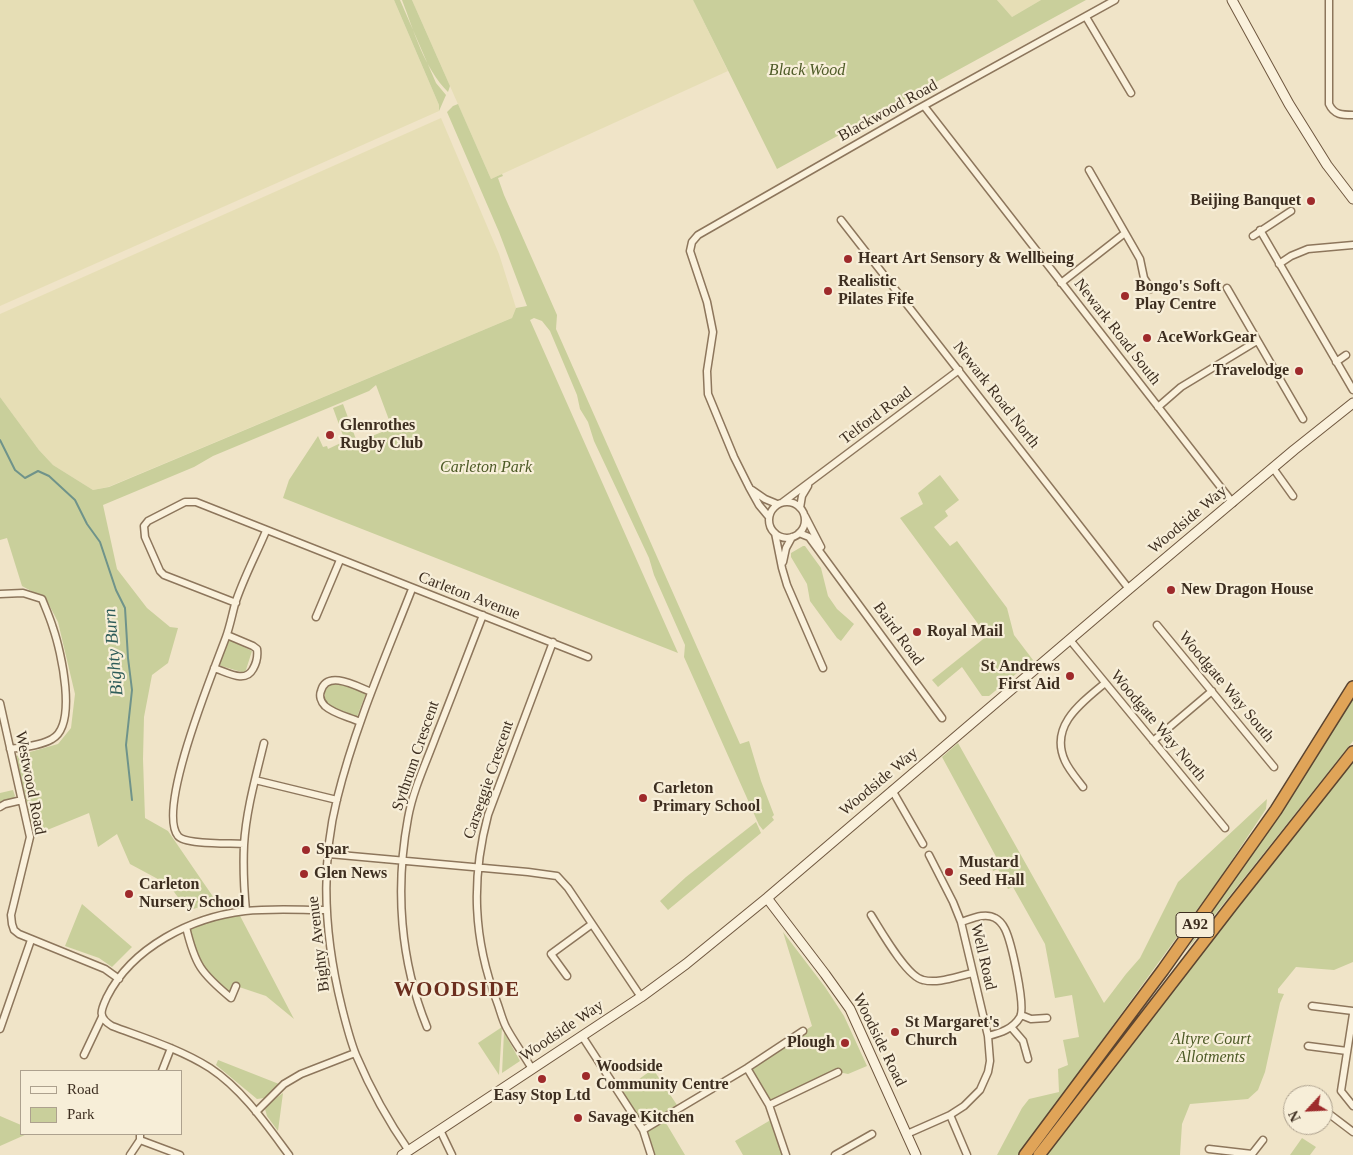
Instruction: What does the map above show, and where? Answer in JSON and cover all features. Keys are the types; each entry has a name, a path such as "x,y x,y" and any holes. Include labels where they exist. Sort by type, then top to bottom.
{"highway":[{"name":"A92","path":"1025,1155 1222,888 1276,810 1353,687"},
{"name":"A92","path":"1040,1155 1353,752"}],"street":[{"name":"Blackwood Road","path":"748,487 708,394 707,371 713,332 707,302 690,248 695,237 924,106 1115,0"},
{"path":"1227,0 1237,11"},
{"path":"1232,0 1303,127 1327,165 1352,196"},
{"path":"1329,0 1329,104 1337,114 1353,115"},
{"path":"1086,16 1131,93"},
{"name":"Newark Road South","path":"924,106 1233,503"},
{"path":"1089,170 1140,260 1144,278 1151,289"},
{"path":"1254,236 1260,230 1291,211"},
{"name":"Newark Road North","path":"841,220 1130,589"},
{"path":"1260,230 1278,264 1353,390"},
{"path":"1061,283 1125,233"},
{"path":"1278,264 1308,249 1352,245"},
{"path":"1227,288 1303,419"},
{"path":"1158,407 1186,384 1257,342"},
{"path":"1336,362 1346,355"},
{"name":"Telford Road","path":"780,503 810,483 959,370"},
{"name":"Woodside Way","path":"406,1153 641,997 686,964 767,898 1273,468 1353,403"},
{"path":"1273,468 1294,496"},
{"name":"Telford Road","path":"800,508 802,496 810,483"},
{"path":"748,487 765,500 792,503 800,508 804,515 804,525 799,533 792,537 786,538 775,533 770,527 769,517 773,508 780,503"},
{"path":"748,487 769,517"},
{"name":"Carleton Avenue","path":"236,603 160,572 145,537 144,526 154,518 181,504 190,501 202,504 412,589 588,657"},
{"name":"Baird Road","path":"804,515 831,566"},
{"path":"244,844 187,842 178,837 174,828 174,799 193,725 227,635 236,603 266,531"},
{"path":"775,533 787,585 823,668"},
{"name":"Baird Road","path":"799,533 810,537 942,718"},
{"path":"782,568 786,548 792,537"},
{"path":"316,617 340,560"},
{"name":"Bighty Avenue","path":"406,1153 355,1053 337,989 326,910 329,854 337,800 360,722 412,589"},
{"path":"0,594 24,593 42,599 54,629 64,675 66,714 62,729 53,739 10,749"},
{"name":"Sythrum Crescent","path":"427,1027 413,983 404,942 400,900 408,818 419,779 483,616"},
{"name":"Woodgate Way South","path":"1157,626 1274,767"},
{"path":"214,668 246,677 255,665 257,649 227,635"},
{"name":"Woodgate Way North","path":"1070,640 1225,828"},
{"name":"Carseggie Crescent","path":"532,1069 506,1026 487,972 477,918 477,867 488,815 552,642"},
{"path":"360,722 325,706 320,698 321,689 327,682 336,680 371,692"},
{"path":"1082,787 1065,762 1060,746 1062,728 1080,703 1105,682"},
{"path":"1153,741 1212,691"},
{"name":"Westwood Road","path":"0,703 30,837 12,915 14,930 19,934 104,970 120,979"},
{"path":"246,911 243,874 244,844 255,780 264,743"},
{"path":"255,780 337,800"},
{"path":"892,790 923,844"},
{"path":"0,807 22,800"},
{"path":"329,854 557,876 568,888 641,997"},
{"name":"Well Road","path":"907,1134 950,1115 973,1099 985,1081 990,1061 988,1036 961,922 954,902 929,855"},
{"name":"Woodside Road","path":"767,898 850,1010 916,1155"},
{"path":"84,1055 102,1017 103,1005 110,992 141,954 165,938 212,918 246,911 326,910"},
{"path":"871,915 905,966 915,977 922,980 937,981 973,973"},
{"path":"961,922 987,916 996,918 1002,923 1008,937 1023,1008 1021,1015 1012,1027 988,1036"},
{"path":"567,976 551,954 592,924"},
{"path":"186,928 192,950 201,970 231,998 236,986"},
{"path":"0,1029 32,940"},
{"path":"1312,1006 1353,1013 1341,1091 1353,1106"},
{"path":"1021,1015 1031,1018 1047,1018"},
{"path":"102,1017 105,1022 112,1026 171,1048 211,1068 240,1094 289,1155"},
{"path":"1012,1027 1023,1041 1028,1058"},
{"path":"643,1130 803,1031"},
{"path":"582,1036 643,1130 651,1155"},
{"path":"1308,1046 1347,1051"},
{"path":"162,1070 171,1048"},
{"path":"256,1112 284,1084 301,1074 355,1053"},
{"path":"746,1068 769,1105 786,1155"},
{"path":"769,1105 838,1072"},
{"path":"950,1115 967,1155"},
{"path":"1333,1117 1353,1132"},
{"path":"440,1130 452,1155"},
{"path":"834,1155 872,1134"},
{"path":"130,1155 140,1137 180,1155"},
{"path":"1210,1149 1252,1154 1263,1140"}],"shaded area":[{"path":"0,0 394,0 439,105 439,111 0,306"},
{"path":"412,0 693,0 728,71 491,179"},
{"path":"997,0 1041,0 1012,17"},
{"path":"441,118 499,254 516,308 512,318 108,487 93,490 53,465 39,450 0,397 0,314"}],"green space":[{"path":"394,0 400,0 436,83 446,95 439,111 439,105"},
{"path":"402,0 412,0 450,86 448,92 426,61"},
{"name":"Black Wood","path":"693,0 997,0 1012,17 1041,0 1086,0 777,169"},
{"name":"Carleton Park","path":"458,104 491,179 502,174 503,176 498,178 504,195 557,315 556,329 740,744 749,741 774,815 772,817 774,820 763,830 759,825 684,657 685,645 654,575 649,558 594,441 588,422 580,409 577,395 550,331 542,321 534,318 530,320 678,653 283,498 289,480 318,436 323,447 327,446 328,449 345,441 333,408 343,404 357,442 392,428 376,385 369,391 213,456 194,467 103,505 117,569 147,608 170,627 178,628 168,663 152,675 144,717 145,818 168,831 216,901 188,911 169,885 130,864 117,834 98,847 89,813 30,837 19,787 16,756 58,744 71,728 75,694 58,622 46,599 22,586 7,538 0,540 0,397 39,450 53,465 93,490 109,487 512,318 516,308 527,306 499,232 447,112"},
{"path":"940,475 959,500 945,511 948,516 934,527 950,546 957,541 1007,608 1014,635 1033,660 989,696 982,696 962,667 938,687 932,680 987,636 900,518 923,504 918,493"},
{"path":"805,546 821,568 828,596 837,609 854,624 841,641 810,601 807,584 791,557 791,553"},
{"path":"228,639 252,651 245,673 218,665"},
{"path":"333,683 342,683 366,693 357,717 332,707 325,700 325,690"},
{"path":"1353,695 1353,741 1186,951"},
{"path":"958,743 1104,1003 1140,958 1178,882 1267,799 1266,809 1220,878 1019,1155 997,1155 1022,1108 1029,1099 1059,1092 1058,1069 1068,1065 1063,1040 1079,1037 1072,995 1055,998 1045,944 1013,887 1008,889 998,869 993,871 992,868 1000,864 942,757"},
{"name":"Altyre Court Allotments","path":"1353,761 1353,962 1334,970 1296,967 1278,989 1278,993 1284,994 1280,1003 1265,1072 1258,1090 1248,1099 1190,1104 1182,1124 1180,1155 1042,1155 1224,922"},
{"path":"13,790 15,796 13,799 0,804 0,793"},
{"path":"756,822 761,833 668,910 660,901 686,877"},
{"path":"82,904 132,947 112,967 99,958 65,946"},
{"path":"238,912 294,1019 266,996 236,986 231,998 201,970 186,927"},
{"path":"783,932 825,987 844,1016 867,1066 848,1074 838,1072 769,1105 747,1068 812,1026"},
{"path":"502,1027 499,1075 478,1043"},
{"path":"504,1032 520,1061 502,1073"},
{"path":"218,1060 279,1084 279,1086 264,1098 257,1099 216,1065"},
{"path":"653,1069 679,1108 663,1118 685,1155 651,1155 647,1139 607,1074 628,1087"},
{"path":"283,1093 278,1131 267,1116 265,1109 269,1103"},
{"path":"0,1116 20,1125 20,1135 25,1135 0,1146"},
{"path":"774,1118 786,1155 743,1155 735,1141"},
{"path":"1302,1138 1316,1147 1310,1155 1290,1155"}],"waterway":[{"name":"Bighty Burn","path":"0,440 15,470 25,478 38,471 49,476 75,500 87,524 100,542 116,590 125,608 132,690 126,745 132,800"}],"place":[{"name":"Beijing Banquet","path":"1311,201"},
{"name":"Heart Art Sensory & Wellbeing","path":"848,259"},
{"name":"Realistic Pilates Fife","path":"828,291"},
{"name":"Bongo's Soft Play Centre","path":"1125,296"},
{"name":"AceWorkGear","path":"1147,338"},
{"name":"Travelodge","path":"1299,371"},
{"name":"Glenrothes Rugby Club","path":"330,435"},
{"name":"New Dragon House","path":"1171,590"},
{"name":"Royal Mail","path":"917,632"},
{"name":"St Andrews First Aid","path":"1070,676"},
{"name":"Carleton Primary School","path":"643,798"},
{"name":"Spar","path":"306,850"},
{"name":"Mustard Seed Hall","path":"949,872"},
{"name":"Glen News","path":"304,874"},
{"name":"Carleton Nursery School","path":"129,894"},
{"name":"St Margaret's Church","path":"895,1032"},
{"name":"Plough","path":"845,1043"},
{"name":"Woodside Community Centre","path":"586,1076"},
{"name":"Easy Stop Ltd","path":"542,1079"},
{"name":"Savage Kitchen","path":"578,1118"}],"district":[{"name":"WOODSIDE","path":"457,991"}]}
